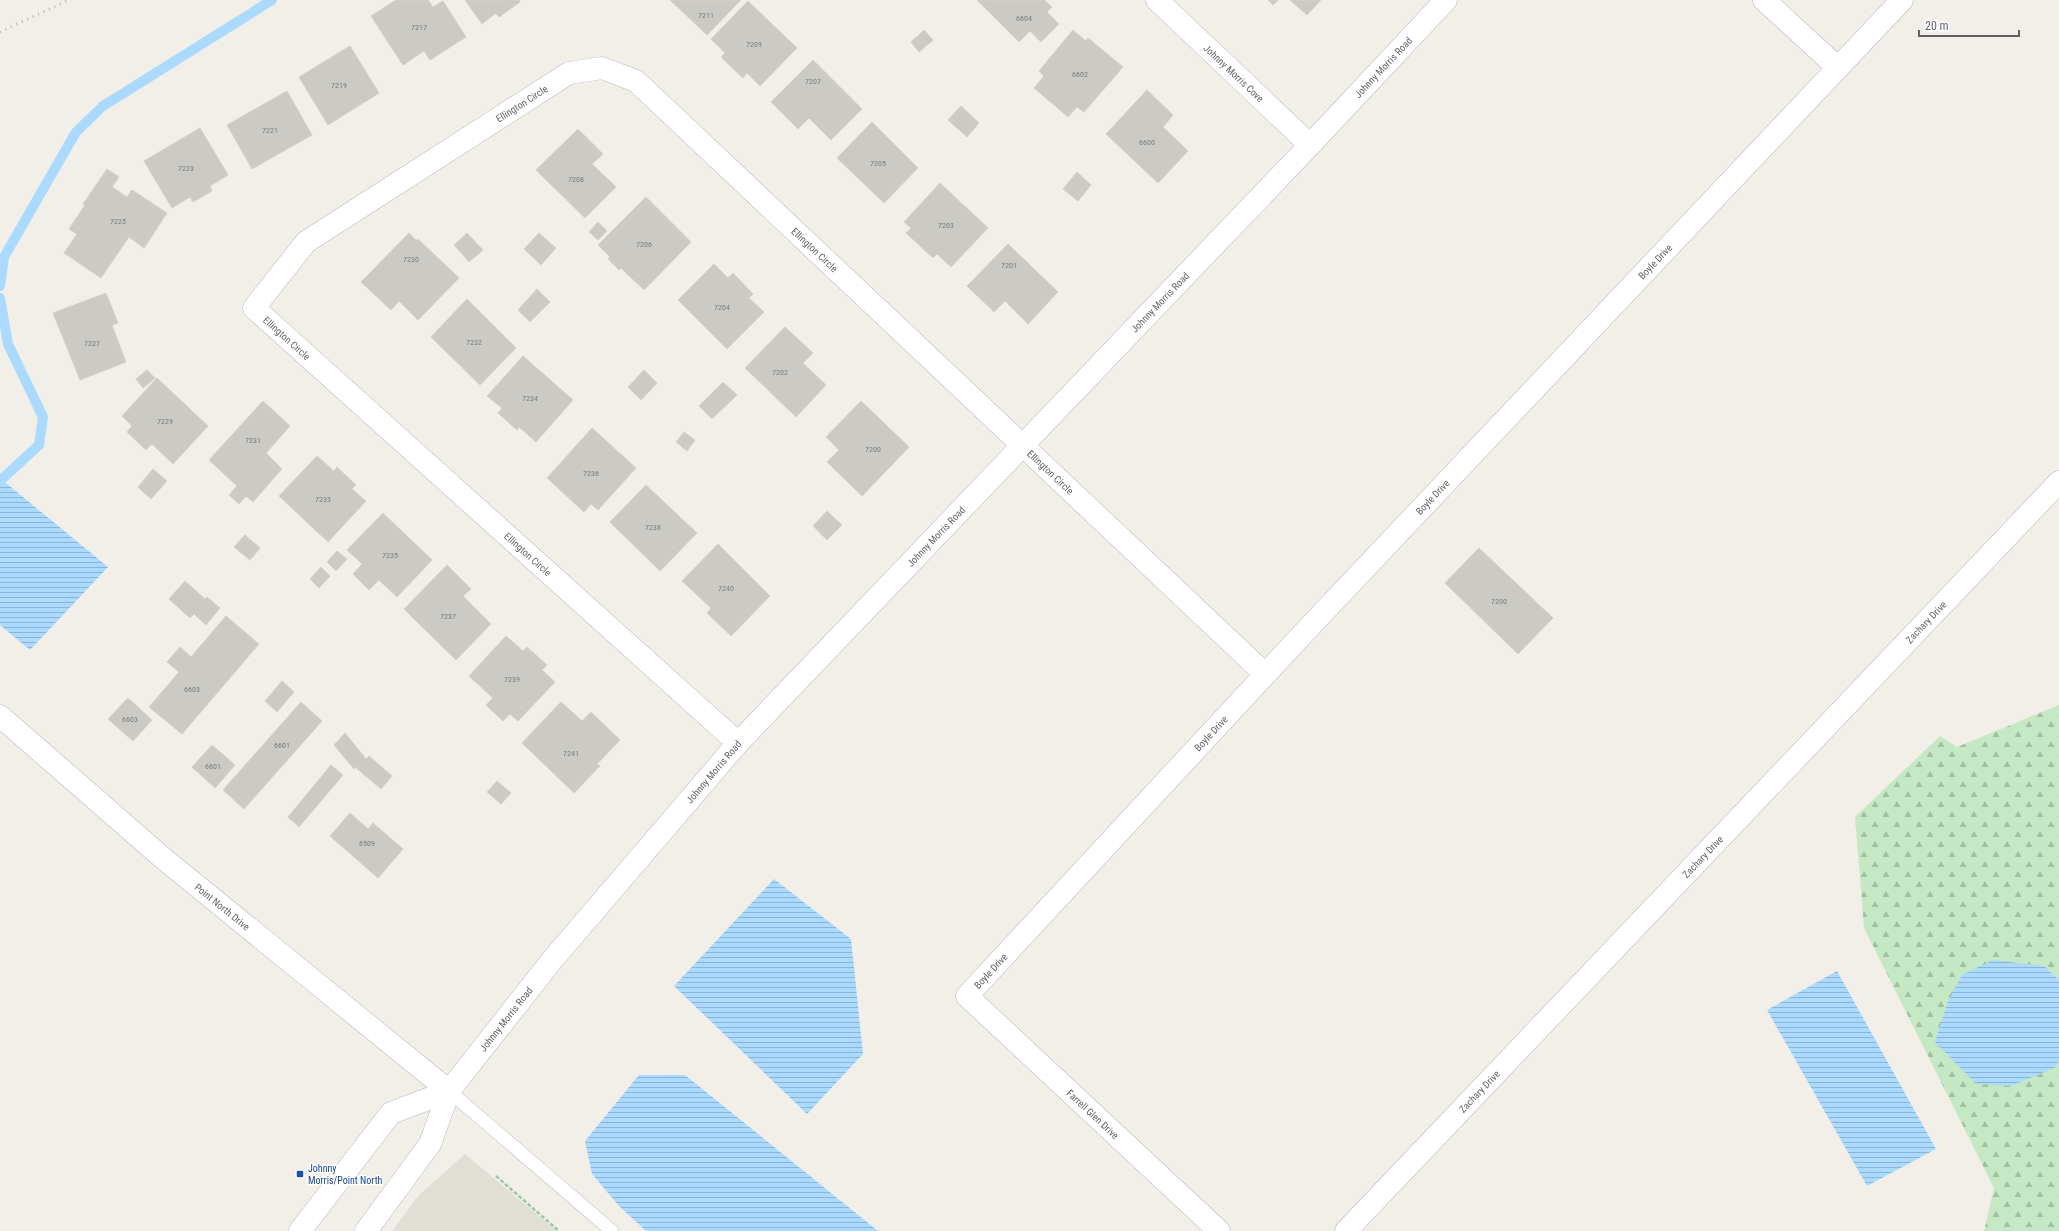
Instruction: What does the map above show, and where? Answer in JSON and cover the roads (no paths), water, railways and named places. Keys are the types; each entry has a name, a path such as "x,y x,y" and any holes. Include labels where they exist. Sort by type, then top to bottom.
{"street":[{"name":"Johnny Morris Cove","path":"1157,0 1310,145"},
{"name":"Johnny Morris Road","path":"366,1231 430,1144 449,1091 553,959 738,743 1310,145 1446,0"},
{"path":"1764,0 1837,67"},
{"name":"Boyle Drive","path":"967,996 1265,674 1837,67 1902,0"},
{"name":"Ellington Circle","path":"738,743 254,308 306,242 569,73 602,68 636,81 1021,446 1265,674"},
{"name":"Zachary Drive","path":"1346,1231 2059,482"},
{"name":"Point North Drive","path":"0,716 164,859 449,1091"},
{"name":"Farrell Glen Drive","path":"967,996 1219,1231"},
{"path":"300,1231 391,1113 449,1091"}],"lane":[{"path":"449,1091 612,1231"}],"water":[{"path":"0,478 108,567 30,650 0,625"},
{"path":"774,879 851,939 863,1054 807,1114 674,986"},
{"path":"1993,960 2044,966 2059,980 2059,1061 2056,1067 2011,1086 1976,1084 1935,1042 1948,1001 1962,975"},
{"path":"1837,971 1936,1149 1867,1186 1767,1010"},
{"path":"639,1075 685,1075 878,1231 646,1231 619,1206 592,1174 585,1141"}],"waterway":[{"path":"0,286 4,257 76,132 103,106 272,0"},
{"path":"0,298 8,344 43,417 39,445 2,479"}],"railway":[{"path":"0,32 69,0"}],"place":[{"name":"Johnny Morris/Point North","path":"300,1174"}]}
